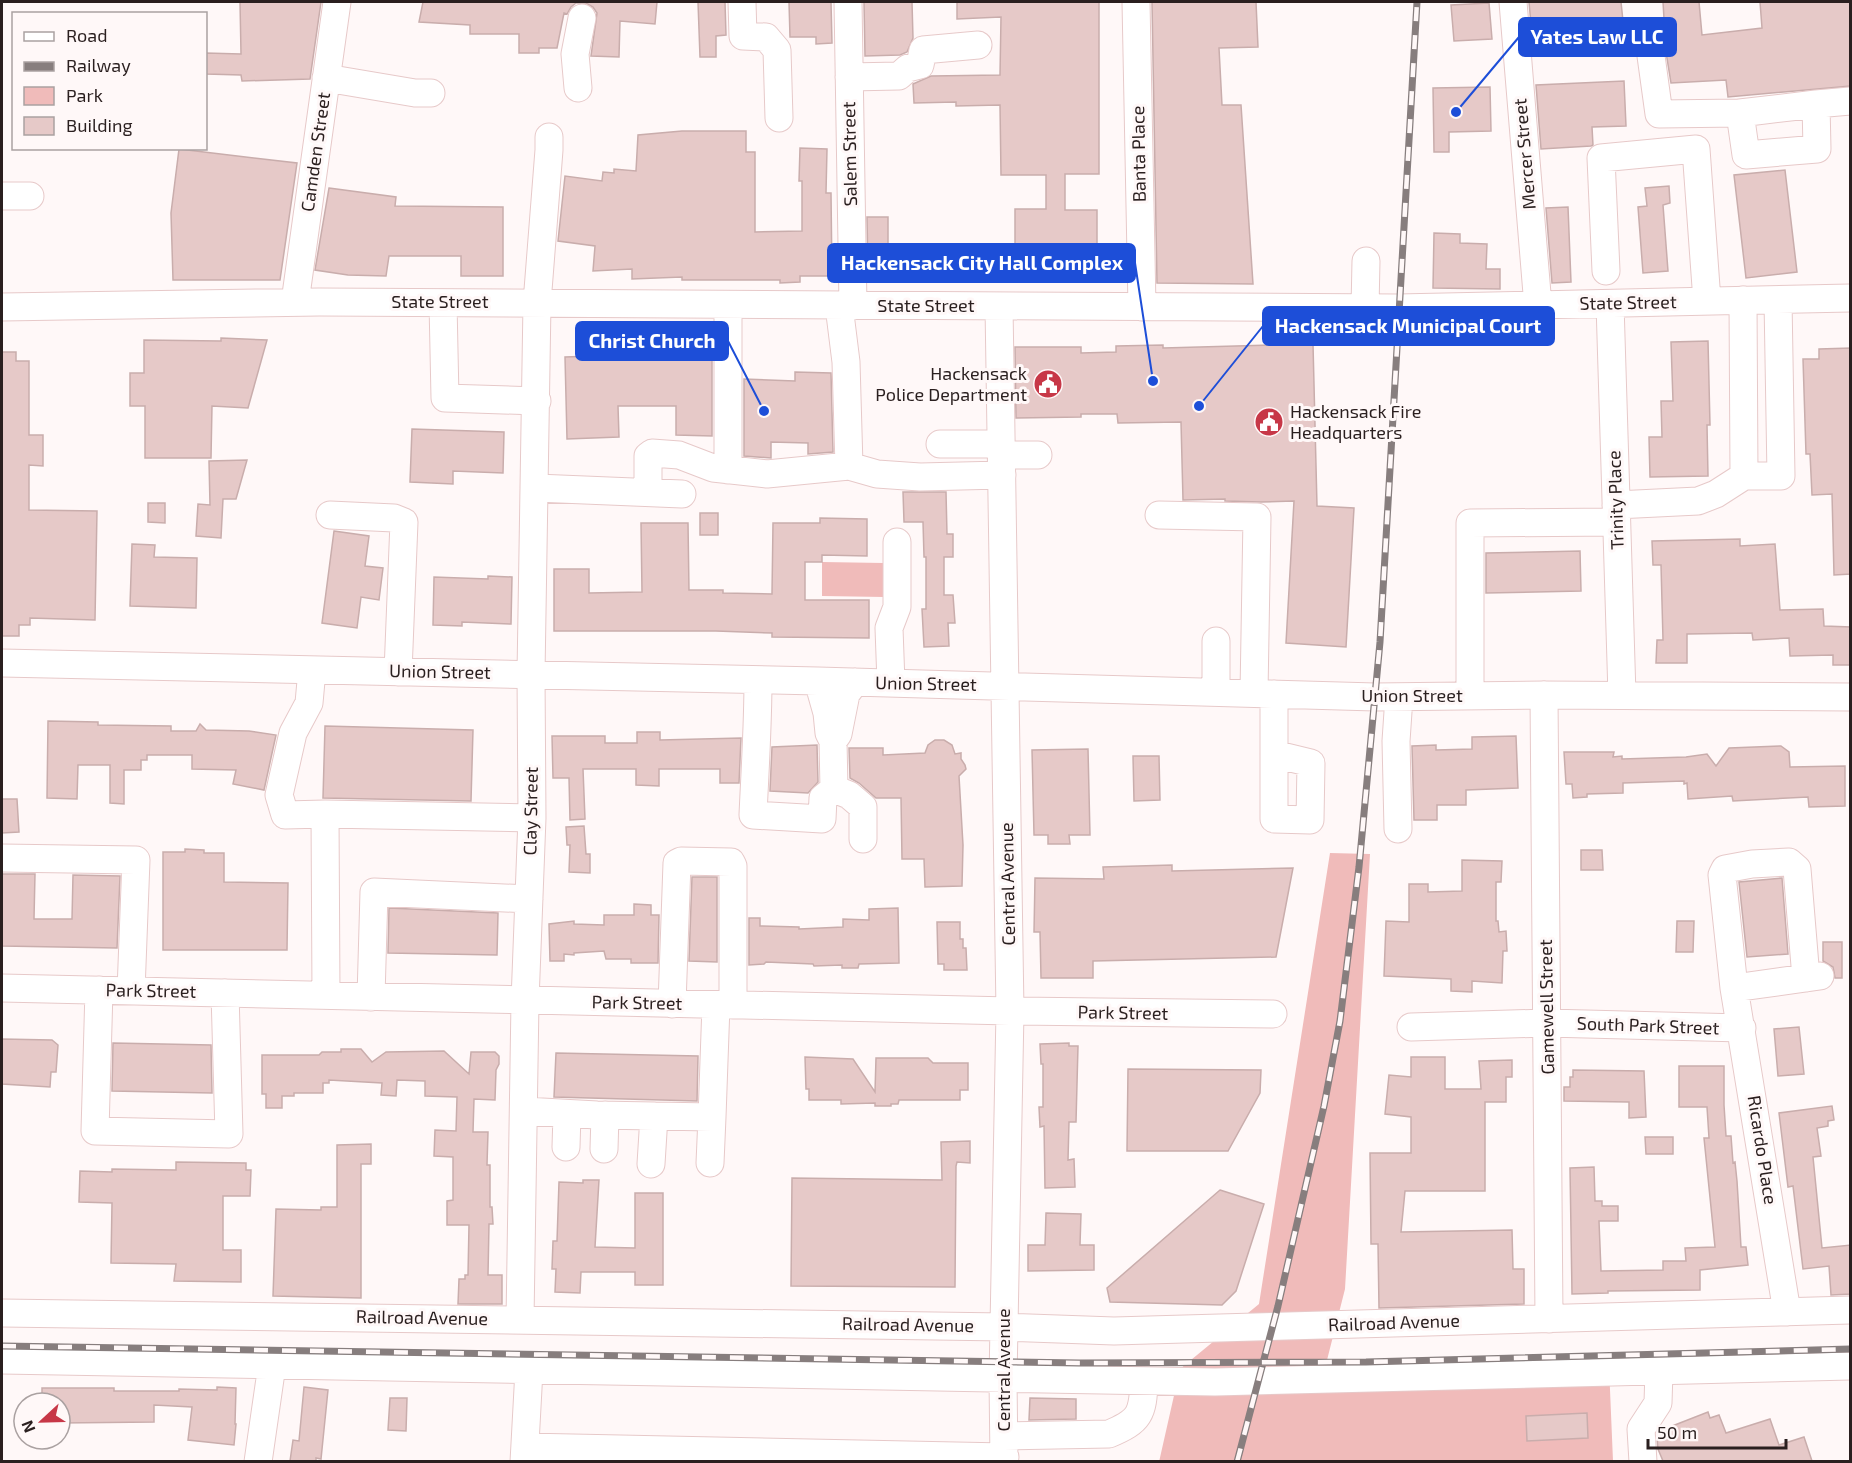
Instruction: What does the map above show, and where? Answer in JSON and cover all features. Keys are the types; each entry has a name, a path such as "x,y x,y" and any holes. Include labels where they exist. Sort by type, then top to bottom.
{"street":[{"name":"Camden Street","path":"295,302 337,2"},
{"path":"742,2 743,36 766,37 777,50 779,118"},
{"name":"Salem Street","path":"848,2 846,362 849,466"},
{"name":"Banta Place","path":"1136,2 1142,307"},
{"name":"Mercer Street","path":"1513,2 1538,306"},
{"path":"578,88 575,54 582,18"},
{"path":"849,77 899,76 908,68 920,65 923,50 978,45"},
{"path":"1651,56 1659,114 1740,113 1851,101"},
{"path":"326,78 415,93 431,93"},
{"path":"1740,113 1746,155 1817,149 1816,104"},
{"name":"Clay Street","path":"520,1320 525,1000 532,818 531,674 536,488 537,303 549,137"},
{"path":"1606,272 1601,158 1696,148 1707,301"},
{"path":"2,196 30,196"},
{"path":"1365,308 1366,261"},
{"name":"State Street","path":"2,307 295,302 1365,308 1851,298"},
{"path":"1743,300 1744,476"},
{"path":"1470,696 1470,523 1616,513 1698,501 1716,495 1744,476 1781,476 1778,300"},
{"path":"443,303 445,398 537,401"},
{"name":"Trinity Place","path":"1610,304 1622,695"},
{"path":"728,305 728,470"},
{"name":"Central Avenue","path":"999,306 1010,1011 1003,1379 1004,1451"},
{"path":"940,444 1001,458"},
{"path":"648,492 648,456 652,453 679,455 713,468 767,474 849,466 877,474 920,477 1001,458 1038,455"},
{"path":"536,488 682,494"},
{"path":"330,515 394,518 404,522 398,672"},
{"path":"1159,515 1257,517 1264,694 1274,754"},
{"path":"891,683 890,628 897,607 897,542"},
{"path":"1216,641 1216,692"},
{"name":"Union Street","path":"2,663 531,674 1399,697 1622,695 1851,697"},
{"path":"312,670 309,703 293,733 279,795 285,815 532,818"},
{"path":"758,680 758,735 753,815 822,819 823,798 834,789"},
{"path":"818,681 827,713 829,733 833,741 834,789"},
{"path":"833,741 838,734 846,694 855,682"},
{"name":"Gamewell Street","path":"1544,695 1550,1319"},
{"path":"1398,829 1396,741 1399,697"},
{"path":"834,789 849,795 863,807 863,839"},
{"path":"326,814 326,995"},
{"path":"2,858 136,860 131,991"},
{"path":"672,1004 677,863 681,861 731,862 733,866 724,1005 712,1117 710,1163"},
{"name":"Ricardo Place","path":"1734,988 1813,977 1797,869 1789,862 1752,864 1725,869 1722,875 1734,988 1787,1312"},
{"path":"371,997 374,892 529,899"},
{"name":"Park Street","path":"2,988 1010,1011 1273,1014"},
{"path":"99,990 96,1131 118,1132 229,1134 225,993"},
{"name":"South Park Street","path":"1411,1027 1547,1023 1742,1028"},
{"path":"524,1111 712,1117"},
{"path":"566,1147 567,1114"},
{"path":"604,1149 605,1115"},
{"path":"651,1164 654,1116"},
{"name":"Railroad Avenue","path":"2,1314 1004,1327 1114,1331 1851,1310"},
{"path":"2,1360 1215,1382 1851,1366"},
{"path":"258,1461 272,1365"},
{"path":"529,1370 524,1454 784,1457 1004,1451 1108,1434 1122,1428 1137,1418 1143,1405 1144,1381"},
{"path":"1643,1461 1641,1429 1658,1403 1659,1371"}],"green space":[{"path":"822,562 884,563 884,597 822,596"},
{"path":"1330,853 1370,854 1345,1289 1325,1368 1609,1366 1613,1461 1159,1462 1180,1369 1259,1304"}],"building":[{"path":"240,2 321,2 310,79 242,81 241,75 207,74 207,53 241,54"},
{"path":"423,2 657,2 655,24 620,21 619,57 591,56 597,13 586,3 576,3 567,14 564,13 557,48 539,48 539,53 519,53 519,34 470,34 470,25 419,22"},
{"path":"698,2 725,2 726,35 716,36 716,57 700,57"},
{"path":"789,2 831,2 832,43 816,44 816,37 790,37"},
{"path":"864,2 912,2 913,38 907,52 900,55 865,56"},
{"path":"957,2 1099,2 1099,174 1065,174 1065,210 1097,210 1097,247 1102,247 1102,277 1010,276 1010,245 1015,245 1015,209 1046,209 1046,175 1001,175 1000,105 956,106 956,102 914,103 913,84 931,76 1000,75 1001,17 957,19"},
{"path":"1152,2 1256,2 1258,47 1219,48 1222,105 1241,105 1253,284 1157,283"},
{"path":"1529,2 1621,2 1625,40 1585,44 1582,22 1531,24"},
{"path":"1663,2 1699,2 1702,35 1762,28 1760,2 1851,2 1851,86 1728,97 1726,80 1671,83 1666,52"},
{"path":"1489,3 1492,39 1454,41 1451,5"},
{"path":"1624,81 1626,126 1592,127 1593,145 1591,146 1541,149 1536,85"},
{"path":"1490,87 1491,131 1449,132 1449,152 1434,152 1433,88"},
{"path":"682,131 746,131 746,152 755,152 755,232 802,231 800,148 827,149 826,193 831,193 832,276 800,276 800,282 780,283 780,280 682,280 682,277 632,279 632,269 593,271 595,246 558,241 565,176 602,181 603,172 614,173 614,169 636,171 638,135"},
{"path":"179,150 297,163 280,280 173,280 171,213"},
{"path":"1785,170 1797,272 1746,278 1734,175"},
{"path":"1669,186 1670,203 1663,205 1668,271 1643,273 1638,207 1647,206 1645,188"},
{"path":"329,188 396,197 395,206 503,207 503,276 461,276 461,256 389,256 386,276 348,275 315,270"},
{"path":"1568,207 1571,282 1552,283 1546,208"},
{"path":"867,217 888,217 888,274 868,274"},
{"path":"1434,233 1460,234 1460,243 1487,244 1486,269 1500,269 1500,289 1433,288"},
{"path":"221,338 267,340 248,408 212,406 211,458 145,458 145,406 130,406 130,373 144,373 144,340 221,341"},
{"path":"1708,341 1710,425 1707,425 1708,476 1650,477 1649,437 1662,437 1661,401 1673,401 1671,342"},
{"path":"1313,344 1317,506 1354,508 1346,647 1286,643 1294,501 1183,500 1181,422 1118,423 1117,414 1016,418 1015,347 1081,347 1081,353 1116,352 1116,346 1163,345 1163,348"},
{"path":"682,346 712,347 712,436 676,435 676,406 618,406 619,437 567,439 565,357 682,353"},
{"path":"1851,348 1851,574 1834,575 1832,494 1812,495 1810,454 1806,454 1803,359 1819,359 1819,349"},
{"path":"2,352 16,352 16,361 29,361 29,435 43,435 43,466 29,465 29,510 97,511 95,620 30,618 30,625 19,625 19,636 2,636"},
{"path":"795,372 831,373 833,452 808,454 808,443 771,442 771,458 744,456 744,379 795,381"},
{"path":"412,429 504,432 503,473 453,471 453,484 410,482"},
{"path":"247,460 236,499 223,499 221,538 196,536 198,504 210,505 209,461"},
{"path":"903,492 946,492 947,534 953,534 953,557 944,557 944,595 953,595 955,623 948,623 949,646 924,647 922,609 926,609 926,557 924,557 923,522 904,522"},
{"path":"148,503 165,503 165,523 148,522"},
{"path":"700,513 718,513 718,535 700,535"},
{"path":"820,518 867,519 867,556 822,555 822,562 805,562 805,600 869,600 869,638 772,637 772,633 716,631 554,631 554,569 589,569 589,593 642,592 641,523 688,523 689,590 772,594 773,523 820,523"},
{"path":"334,531 369,536 365,566 383,568 379,600 361,597 357,628 322,623"},
{"path":"1740,539 1740,546 1775,544 1780,610 1823,609 1824,626 1851,627 1851,665 1833,665 1833,655 1790,656 1789,638 1753,640 1752,633 1687,634 1687,663 1656,663 1657,640 1663,640 1661,565 1653,565 1652,541"},
{"path":"132,544 155,545 154,557 197,558 196,608 130,606"},
{"path":"1580,551 1581,591 1486,593 1486,553"},
{"path":"488,576 512,577 511,624 462,622 462,626 433,625 434,577 488,579"},
{"path":"48,721 98,722 98,725 171,726 171,731 196,731 200,724 206,730 249,731 276,735 264,790 233,784 236,770 192,769 192,755 147,755 147,760 141,760 141,770 124,770 124,804 110,803 110,765 78,765 77,799 47,798"},
{"path":"325,726 473,730 471,801 323,798"},
{"path":"637,732 660,732 660,740 741,738 739,783 720,783 720,769 659,769 659,786 636,785 636,769 583,769 585,819 570,820 569,778 553,778 552,736 605,736 605,743 637,743"},
{"path":"1516,736 1518,788 1466,790 1466,805 1437,805 1437,820 1414,820 1412,746 1436,745 1436,750 1472,749 1472,737"},
{"path":"935,740 944,740 952,745 955,754 961,753 966,769 959,776 963,845 962,886 925,887 924,859 902,859 901,798 876,798 850,778 849,748 883,748 883,755 925,753 928,745"},
{"path":"817,745 818,782 808,793 770,791 772,747"},
{"path":"1781,746 1789,752 1790,767 1845,766 1845,806 1809,807 1808,797 1733,801 1732,796 1688,799 1687,783 1684,784 1684,781 1623,783 1623,793 1587,794 1587,797 1573,798 1572,784 1566,784 1564,752 1614,752 1613,757 1622,756 1622,759 1707,754 1716,766 1729,748"},
{"path":"1088,749 1090,835 1069,835 1070,844 1048,844 1048,835 1034,835 1032,750"},
{"path":"1133,756 1159,756 1160,800 1134,801"},
{"path":"2,799 17,799 19,832 2,833"},
{"path":"584,826 586,854 590,854 590,873 569,872 570,845 567,845 566,827"},
{"path":"185,849 204,850 204,853 224,853 224,882 288,883 287,950 163,950 163,852 185,852"},
{"path":"1581,850 1602,850 1603,870 1581,870"},
{"path":"1462,860 1502,861 1501,882 1496,882 1496,921 1498,921 1499,932 1506,931 1507,951 1503,951 1502,983 1472,981 1472,992 1451,991 1451,979 1384,976 1386,921 1409,922 1409,884 1428,884 1428,892 1462,891"},
{"path":"1172,865 1172,871 1293,868 1276,957 1093,961 1093,978 1041,978 1040,932 1034,932 1035,878 1104,879 1103,867"},
{"path":"2,874 35,874 34,919 72,919 73,875 120,876 117,948 2,946"},
{"path":"692,877 717,877 717,962 689,961"},
{"path":"1782,878 1788,954 1747,957 1739,882"},
{"path":"634,904 651,905 651,915 659,915 658,963 631,963 631,959 606,959 604,951 564,954 564,961 550,961 549,924 574,921 574,924 604,925 604,915 634,915"},
{"path":"389,908 498,913 497,955 388,953"},
{"path":"898,908 899,963 859,964 858,968 842,968 842,965 814,966 813,964 766,962 749,965 749,918 760,918 760,926 799,927 799,929 843,927 843,919 869,920 869,909"},
{"path":"1677,921 1694,921 1693,952 1676,952"},
{"path":"937,922 960,922 960,939 963,939 963,948 966,948 967,970 944,970 944,964 938,964"},
{"path":"1823,942 1842,942 1842,978 1835,978 1833,967 1823,961"},
{"path":"1799,1027 1804,1074 1778,1076 1774,1029"},
{"path":"2,1039 52,1040 58,1045 56,1072 51,1072 50,1087 2,1084"},
{"path":"113,1043 211,1045 212,1093 112,1091"},
{"path":"1069,1043 1069,1046 1078,1046 1076,1122 1069,1122 1068,1160 1074,1159 1075,1187 1045,1188 1044,1126 1040,1127 1039,1107 1043,1107 1043,1064 1041,1064 1040,1044"},
{"path":"341,1049 361,1049 372,1062 386,1052 444,1051 469,1074 471,1052 495,1052 499,1056 495,1100 474,1099 473,1132 488,1132 487,1165 490,1165 490,1207 492,1207 493,1224 489,1224 488,1275 502,1275 502,1304 458,1304 459,1279 465,1279 465,1275 468,1275 469,1225 447,1225 447,1201 453,1200 453,1157 434,1156 435,1130 456,1131 457,1097 425,1096 425,1081 397,1080 396,1096 381,1095 382,1083 329,1080 329,1083 323,1083 323,1093 294,1093 294,1096 282,1096 282,1108 266,1108 266,1094 262,1094 262,1055 319,1055 322,1052 341,1052"},
{"path":"556,1053 698,1056 697,1101 554,1097"},
{"path":"805,1057 853,1059 875,1092 876,1058 928,1058 933,1063 968,1063 968,1090 960,1090 960,1100 899,1100 898,1104 891,1104 891,1106 875,1106 875,1103 841,1104 841,1100 809,1100 809,1089 806,1089"},
{"path":"1411,1057 1445,1057 1445,1089 1481,1089 1479,1061 1512,1060 1512,1077 1506,1077 1506,1102 1485,1102 1485,1191 1405,1191 1401,1232 1512,1230 1513,1269 1524,1269 1524,1304 1379,1308 1378,1244 1371,1244 1370,1153 1411,1153 1411,1117 1385,1114 1389,1075 1411,1077"},
{"path":"1679,1066 1724,1066 1726,1136 1731,1136 1737,1181 1741,1247 1746,1247 1748,1265 1700,1270 1700,1290 1608,1291 1608,1293 1572,1294 1570,1168 1594,1167 1595,1201 1602,1201 1602,1206 1618,1206 1618,1221 1599,1221 1601,1271 1663,1270 1663,1261 1686,1261 1685,1248 1715,1247 1704,1138 1709,1138 1707,1107 1679,1107"},
{"path":"1128,1069 1261,1070 1260,1093 1228,1151 1127,1151"},
{"path":"1573,1070 1644,1071 1646,1117 1629,1118 1629,1102 1564,1101 1564,1087 1570,1087"},
{"path":"1832,1106 1834,1120 1828,1121 1828,1126 1817,1128 1821,1156 1813,1157 1822,1248 1851,1245 1851,1294 1831,1295 1829,1266 1803,1269 1793,1186 1788,1187 1779,1113"},
{"path":"1645,1137 1673,1137 1673,1154 1646,1154"},
{"path":"970,1141 970,1163 957,1162 956,1166 955,1287 791,1286 792,1178 942,1180 941,1142"},
{"path":"371,1144 371,1164 361,1164 361,1298 273,1296 276,1209 321,1210 321,1207 337,1207 337,1145"},
{"path":"176,1162 246,1163 246,1170 251,1170 250,1196 223,1196 223,1250 241,1250 241,1282 174,1281 176,1264 111,1263 112,1203 79,1202 80,1171 176,1170"},
{"path":"583,1180 599,1180 595,1247 635,1248 635,1193 663,1193 663,1285 635,1285 635,1272 581,1272 580,1293 555,1292 556,1269 552,1269 553,1241 557,1241 559,1182 583,1183"},
{"path":"1220,1190 1264,1204 1236,1291 1222,1305 1110,1302 1107,1288"},
{"path":"1046,1213 1081,1214 1080,1245 1094,1245 1094,1270 1028,1271 1028,1245 1045,1245"},
{"path":"217,1387 236,1388 234,1445 188,1440 192,1407 154,1405 154,1422 72,1423 72,1391 42,1391 42,1388 114,1388 114,1391 217,1390"},
{"path":"304,1387 328,1390 321,1459 290,1461 293,1440 299,1441"},
{"path":"390,1398 407,1398 406,1431 388,1430"},
{"path":"1030,1398 1076,1399 1076,1419 1029,1420"},
{"path":"1708,1412 1710,1418 1719,1415 1726,1433 1770,1419 1779,1445 1804,1437 1812,1461 1663,1461 1658,1449 1657,1438 1664,1435 1662,1430"},
{"path":"1587,1413 1588,1438 1527,1441 1526,1416"}],"railway":[{"path":"1237,1462 1278,1306 1324,1106 1340,1021 1359,867 1380,642 1417,2"},
{"path":"2,1346 1079,1363 1366,1362 1850,1349"}],"place":[{"name":"Yates Law LLC","path":"1456,112"},
{"name":"Hackensack City Hall Complex","path":"1153,381"},
{"name":"Hackensack Police Department","path":"1048,384"},
{"name":"Hackensack Municipal Court","path":"1199,406"},
{"name":"Christ Church","path":"764,411"},
{"name":"Hackensack Fire Headquarters","path":"1269,422"}]}
